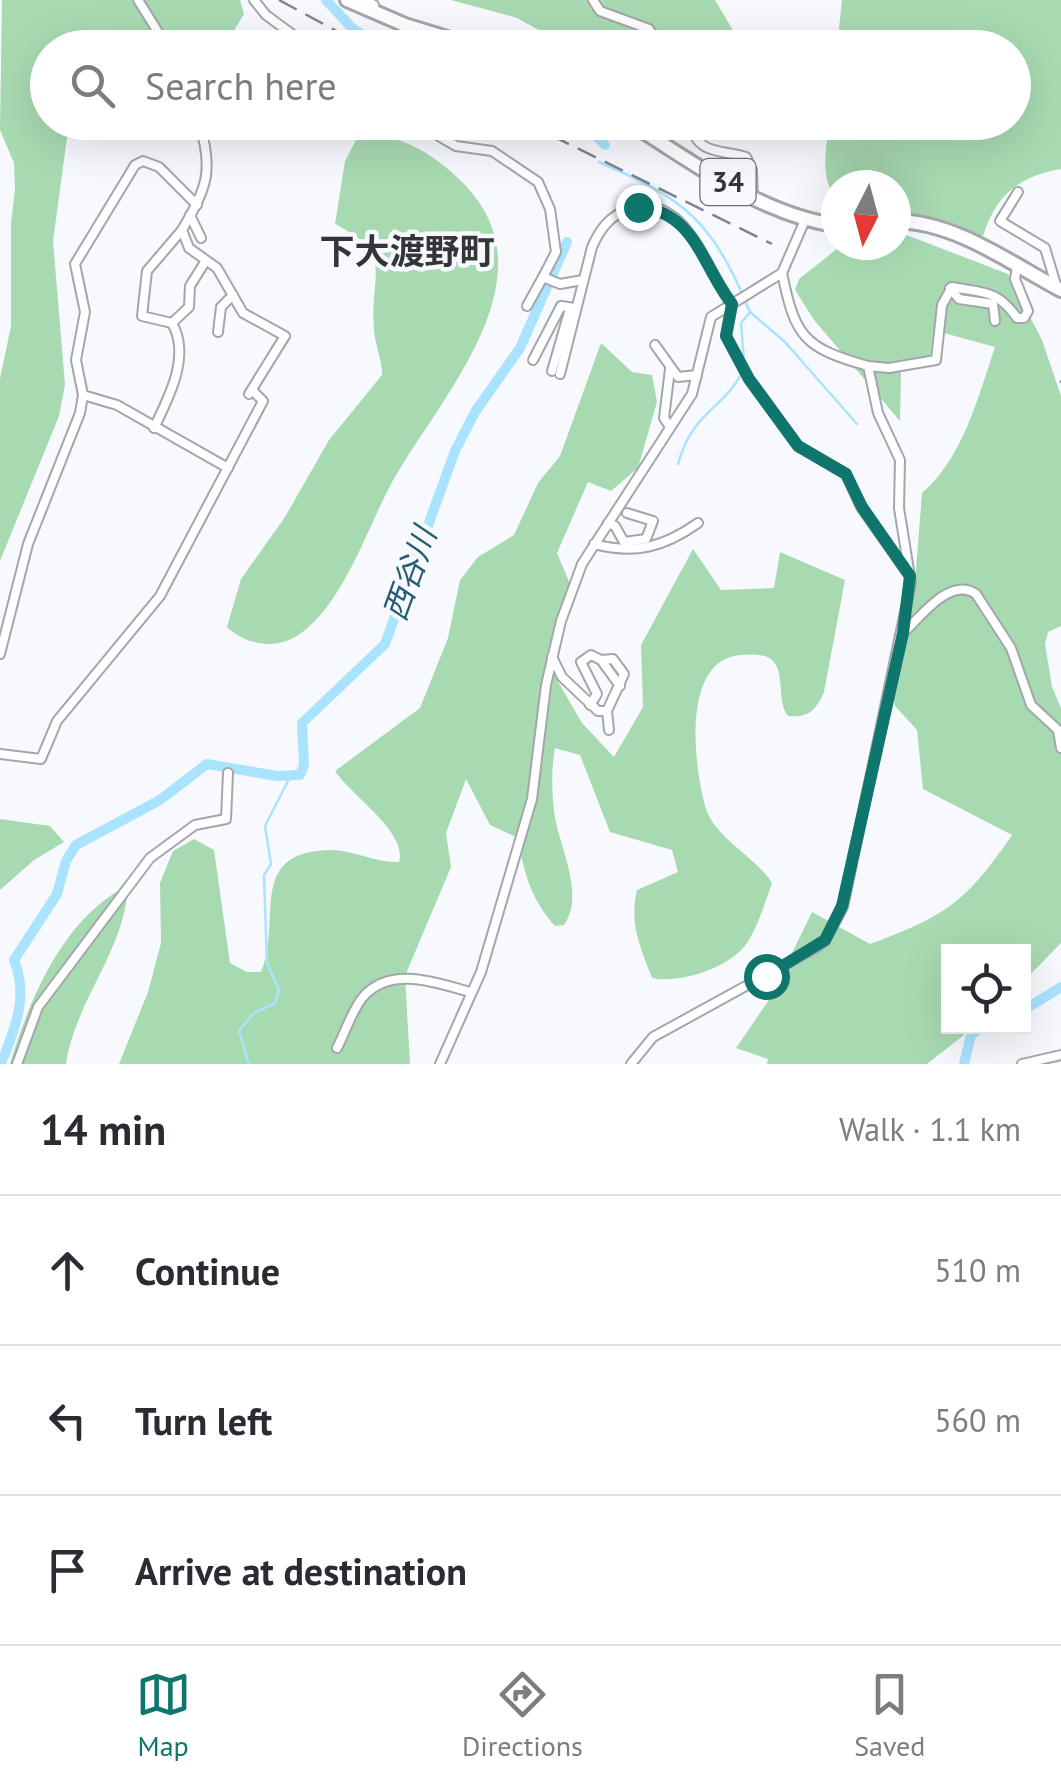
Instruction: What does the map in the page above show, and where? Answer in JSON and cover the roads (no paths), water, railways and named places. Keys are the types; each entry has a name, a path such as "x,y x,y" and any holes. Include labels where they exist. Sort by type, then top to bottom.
{"highway":[{"path":"347,0 421,30"},
{"name":"34","path":"658,140 753,197 805,220 821,223"},
{"path":"911,222 958,235 1060,288"}],"street":[{"path":"138,0 157,30"},
{"path":"254,0 286,30"},
{"path":"593,0 600,11 650,30"},
{"path":"172,323 142,316 146,276 197,205 209,164 203,140"},
{"path":"446,140 456,146 492,151 538,182 550,209 556,252 527,306"},
{"path":"696,140 708,151 746,158 752,170 753,197"},
{"path":"0,654 28,544 70,443 82,395 76,360 85,312 75,264 134,164 143,161 159,167 197,205"},
{"path":"1018,192 1000,221 1045,248 1060,288"},
{"path":"556,373 572,308 600,230 624,210 654,208 681,222 732,304 726,336 749,379 798,446 846,474 862,507 910,576"},
{"path":"190,215 200,238"},
{"path":"805,220 782,272 787,308 800,331 835,357 889,368 936,360 942,305 950,288"},
{"path":"0,754 41,759 57,721 160,596 263,401 250,392 285,336 243,313 217,268 188,248 182,230"},
{"path":"172,323 180,310 189,306 190,286 205,262"},
{"path":"950,288 994,294 1002,298 1016,318 1024,318 1028,311 1015,279 1016,266"},
{"path":"440,1064 488,948 532,799 552,657 582,564 692,394 710,317 782,272"},
{"path":"544,277 560,284 583,280"},
{"path":"950,288 959,299 993,304 995,320"},
{"path":"218,332 222,307 233,294"},
{"path":"533,360 561,306 572,308"},
{"path":"154,428 176,382 178,337 172,323"},
{"path":"655,346 670,370 683,379 697,375"},
{"path":"632,1064 653,1037 807,954 832,928 852,867 903,633 910,576 899,508 900,460 878,412 868,366"},
{"path":"670,370 664,418 670,427"},
{"path":"82,395 117,405 228,468"},
{"path":"608,523 615,526 624,542 646,540 653,521 626,513"},
{"path":"594,544 638,551 674,540 698,523"},
{"path":"903,633 952,590 969,589 976,594 1012,648 1031,706 1058,730 1061,748"},
{"path":"590,705 597,694 581,662 591,655 623,682 607,711 609,730"},
{"path":"552,657 562,677 590,705 598,712 607,711"},
{"path":"17,1064 38,1008 150,858 195,826 226,819 228,773"},
{"path":"338,1048 363,997 381,985 400,978 470,992"},
{"path":"1022,1064 1061,1055"}],"waterway":[{"name":"西谷川","path":"326,0 355,30"},
{"name":"西谷川","path":"600,140 605,145"},
{"path":"599,162 669,197 686,210 715,244 742,293"},
{"name":"西谷川","path":"1,1064 20,1000 14,960 57,894 66,861 76,845 160,800 207,764 277,776 300,775 304,765 302,723 385,644 455,451 475,412 520,348 567,242"},
{"path":"745,301 750,312 785,342 857,424"},
{"path":"744,360 741,323 750,312"},
{"path":"678,464 691,433 742,373"},
{"path":"249,1064 239,1031 254,1013 275,1003 279,990 267,963 264,875 271,864 265,826 290,777"},
{"path":"1031,1006 1061,987"},
{"path":"964,1064 972,1034"}],"railway":[{"path":"279,0 335,30"},
{"path":"561,140 772,244"}],"district":[{"name":"下大渡野町","path":"407,252"}]}
